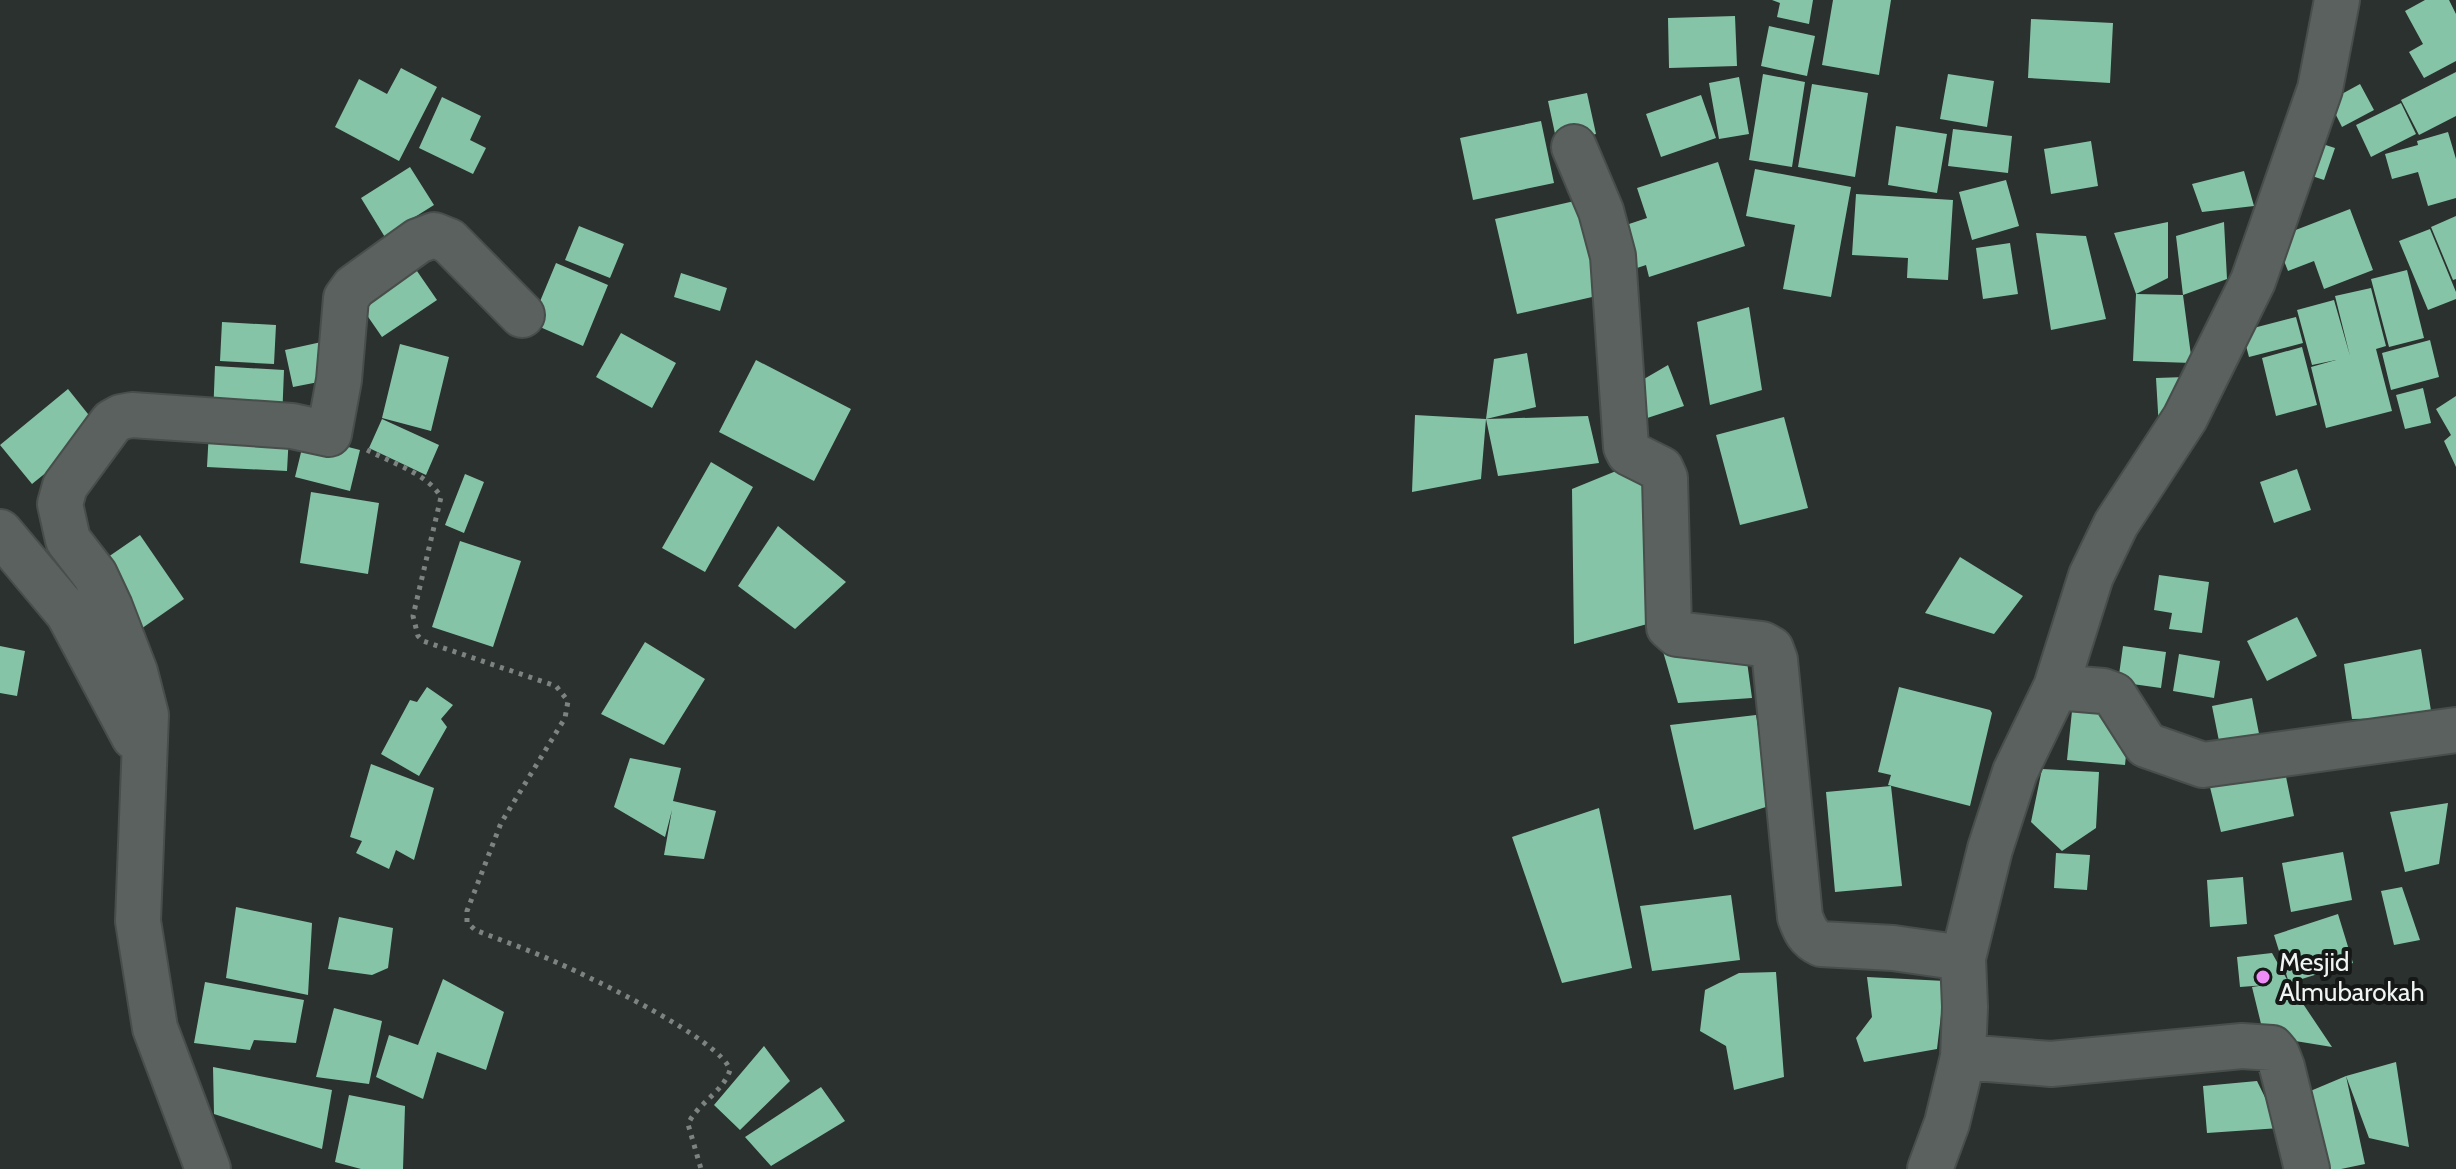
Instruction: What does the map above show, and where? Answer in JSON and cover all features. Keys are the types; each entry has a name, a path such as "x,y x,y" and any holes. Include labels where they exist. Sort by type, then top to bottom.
{"street":[{"path":"1930,1169 1947,1123 1963,1057 1963,958 1990,849 2015,772 2056,687 2091,576 2116,524 2185,418 2253,281 2320,89 2337,0"},
{"path":"1574,147 1601,211 1613,256 1626,447 1629,453 1661,469 1665,478 1669,627 1677,634 1762,644 1771,649 1775,660 1800,917 1807,934 1821,944 1893,948 1963,958"},
{"path":"208,1169 155,1028 138,921 146,715 135,672 95,575 68,540 60,504 65,486 112,422 121,417 132,415 292,426 329,434 339,380 346,298 354,287 418,241 434,235 449,241 522,315"},
{"path":"0,532 68,613 144,757"},
{"path":"2056,687 2103,691 2114,695 2146,745 2203,765 2456,730"},
{"path":"1963,1057 2051,1064 2242,1046 2272,1048 2282,1067 2307,1169"}],"path":[{"path":"329,434 360,445 419,477 440,493 413,616 418,636 423,641 556,686 568,701 565,718 501,823 467,911 467,922 475,930 597,981 688,1031 723,1057 730,1070 725,1081 692,1114 688,1124 701,1169"}],"building":[{"path":"1772,0 1813,0 1809,24 1777,17 1780,3"},
{"path":"1833,0 1891,0 1879,75 1822,65"},
{"path":"2425,0 2449,0 2456,14 2456,61 2424,78 2409,52 2423,44 2405,11"},
{"path":"1735,16 1737,66 1669,68 1668,18"},
{"path":"2031,19 2113,23 2110,83 2028,78"},
{"path":"1769,26 1815,36 1807,76 1761,66"},
{"path":"401,68 437,87 399,161 335,127 359,79 387,94"},
{"path":"2456,72 2456,116 2419,135 2401,100"},
{"path":"1763,74 1805,82 1792,167 1749,160"},
{"path":"1948,74 1994,81 1987,127 1940,119"},
{"path":"1739,77 1749,134 1719,139 1709,83"},
{"path":"1812,84 1868,93 1855,177 1798,167"},
{"path":"2360,84 2374,110 2342,127 2329,101"},
{"path":"1587,93 1596,134 1557,143 1548,101"},
{"path":"1701,95 1716,138 1661,157 1646,114"},
{"path":"442,97 481,116 470,140 486,148 473,174 419,148"},
{"path":"2401,103 2416,134 2371,157 2356,125"},
{"path":"1541,121 1554,183 1473,200 1460,138"},
{"path":"1896,126 1947,134 1937,193 1888,185"},
{"path":"1953,129 2012,136 2008,173 1948,166"},
{"path":"2448,132 2456,159 2456,198 2428,206 2418,172 2392,179 2385,154"},
{"path":"2091,141 2098,186 2051,194 2044,149"},
{"path":"2313,141 2335,148 2324,180 2303,173"},
{"path":"1718,162 1745,246 1649,277 1646,265 1634,269 1620,227 1647,218 1637,188"},
{"path":"410,167 434,205 410,220 417,231 391,247 361,198"},
{"path":"1755,169 1851,187 1831,297 1783,289 1795,225 1746,216"},
{"path":"2244,171 2254,206 2202,212 2192,184"},
{"path":"2006,180 2019,226 1972,240 1959,192"},
{"path":"1856,194 1953,200 1948,280 1907,278 1908,258 1852,255"},
{"path":"1579,200 1601,295 1517,314 1495,219"},
{"path":"2350,209 2373,270 2324,289 2314,261 2288,271 2275,238"},
{"path":"2456,216 2456,279 2453,280 2431,227"},
{"path":"2168,222 2168,278 2136,294 2114,233"},
{"path":"2224,222 2227,279 2183,295 2176,236"},
{"path":"579,226 624,244 610,278 565,260"},
{"path":"2430,229 2456,292 2456,299 2428,310 2399,241"},
{"path":"2036,233 2086,236 2106,319 2051,330"},
{"path":"2010,243 2018,294 1983,299 1976,248"},
{"path":"408,258 437,300 382,337 353,295"},
{"path":"556,263 608,285 583,346 531,323"},
{"path":"2407,270 2424,338 2389,347 2371,279"},
{"path":"681,273 727,288 720,311 674,297"},
{"path":"2371,288 2386,346 2376,349 2392,411 2326,428 2311,367 2336,360 2312,365 2297,310 2334,300 2350,356 2335,296"},
{"path":"2136,294 2183,295 2192,363 2133,361"},
{"path":"1749,307 1762,390 1710,405 1697,322"},
{"path":"2296,317 2303,343 2249,357 2242,331"},
{"path":"222,322 276,325 274,364 220,361"},
{"path":"621,333 676,363 652,408 596,377"},
{"path":"2430,340 2439,377 2391,390 2382,353"},
{"path":"326,341 334,379 293,387 285,350"},
{"path":"400,344 449,357 431,431 382,418"},
{"path":"2302,347 2317,405 2276,416 2262,358"},
{"path":"1527,353 1536,407 1486,419 1494,359"},
{"path":"756,360 851,409 814,481 719,432"},
{"path":"1668,365 1684,406 1632,423 1632,386"},
{"path":"215,366 284,370 282,420 213,417"},
{"path":"2185,377 2159,429 2156,378"},
{"path":"2423,388 2431,423 2405,429 2396,395"},
{"path":"68,389 100,429 32,484 0,445"},
{"path":"2456,396 2456,467 2444,441 2451,435 2436,409"},
{"path":"1415,415 1486,419 1481,479 1412,492"},
{"path":"1588,416 1599,463 1498,476 1486,419"},
{"path":"1784,417 1808,508 1740,525 1716,435"},
{"path":"382,419 439,445 426,475 369,448"},
{"path":"209,430 289,434 287,471 207,467"},
{"path":"305,436 360,450 350,491 295,477"},
{"path":"711,462 753,487 705,572 662,548"},
{"path":"1621,469 1644,488 1651,623 1574,644 1572,489"},
{"path":"2297,469 2311,510 2274,523 2260,482"},
{"path":"465,474 484,482 464,533 445,525"},
{"path":"311,492 379,503 368,574 300,563"},
{"path":"778,526 846,582 795,629 738,586"},
{"path":"140,535 184,599 138,631 95,566"},
{"path":"460,541 521,561 493,647 432,627"},
{"path":"1960,557 2023,596 1994,634 1925,613"},
{"path":"2159,575 2209,582 2202,633 2169,629 2172,613 2154,610"},
{"path":"2297,617 2317,656 2267,681 2247,641"},
{"path":"645,642 705,679 664,745 601,714"},
{"path":"0,646 25,651 17,696 0,693"},
{"path":"2123,646 2166,652 2161,688 2118,682"},
{"path":"1745,647 1752,698 1678,703 1662,648"},
{"path":"2421,649 2432,717 2352,719 2344,664"},
{"path":"2179,654 2220,661 2214,698 2173,691"},
{"path":"427,687 453,705 441,719 447,727 419,776 381,754 410,700 417,702"},
{"path":"1899,687 1992,713 1970,806 1888,785 1891,775 1878,772"},
{"path":"2252,698 2262,749 2222,756 2212,706"},
{"path":"2072,711 2130,718 2125,765 2067,760"},
{"path":"1756,715 1772,805 1694,830 1670,725"},
{"path":"630,758 681,768 673,801 716,811 704,859 664,855 672,810 665,837 614,807"},
{"path":"2283,762 2294,816 2221,832 2208,779"},
{"path":"371,764 434,788 414,860 396,850 389,869 356,853 362,841 350,837"},
{"path":"2042,769 2099,772 2096,828 2062,851 2031,822"},
{"path":"1891,786 1902,886 1835,892 1826,792"},
{"path":"2448,803 2439,864 2405,872 2390,812"},
{"path":"1599,808 1632,968 1562,983 1512,837"},
{"path":"2343,852 2352,900 2291,912 2282,863"},
{"path":"2056,853 2090,855 2087,890 2054,888"},
{"path":"2243,877 2247,924 2210,927 2207,880"},
{"path":"2402,887 2420,940 2394,945 2381,891"},
{"path":"1731,895 1740,960 1652,971 1640,906"},
{"path":"236,907 312,923 308,995 226,978"},
{"path":"2338,914 2353,963 2289,983 2274,935"},
{"path":"339,917 393,928 388,968 372,975 328,969"},
{"path":"2272,953 2332,1047 2264,1036 2252,987 2266,985 2240,987 2237,957"},
{"path":"1776,972 1784,1077 1734,1090 1726,1046 1700,1031 1705,990 1739,973"},
{"path":"1867,977 1945,981 1937,1049 1864,1062 1856,1038 1872,1017"},
{"path":"443,979 504,1012 486,1070 437,1052 423,1099 376,1077 389,1035 418,1045"},
{"path":"205,982 304,1000 296,1043 254,1040 250,1050 194,1043"},
{"path":"334,1008 382,1021 369,1084 316,1077"},
{"path":"764,1046 790,1081 740,1130 714,1105"},
{"path":"2396,1062 2409,1147 2369,1138 2346,1076"},
{"path":"213,1067 332,1090 322,1149 214,1114"},
{"path":"2346,1076 2365,1164 2323,1169 2308,1092"},
{"path":"2257,1081 2280,1128 2207,1133 2203,1086"},
{"path":"821,1087 845,1121 771,1166 745,1137"},
{"path":"349,1095 405,1106 403,1169 361,1169 335,1162"}],"place":[{"name":"Mesjid Almubarokah","path":"2263,977"}]}
